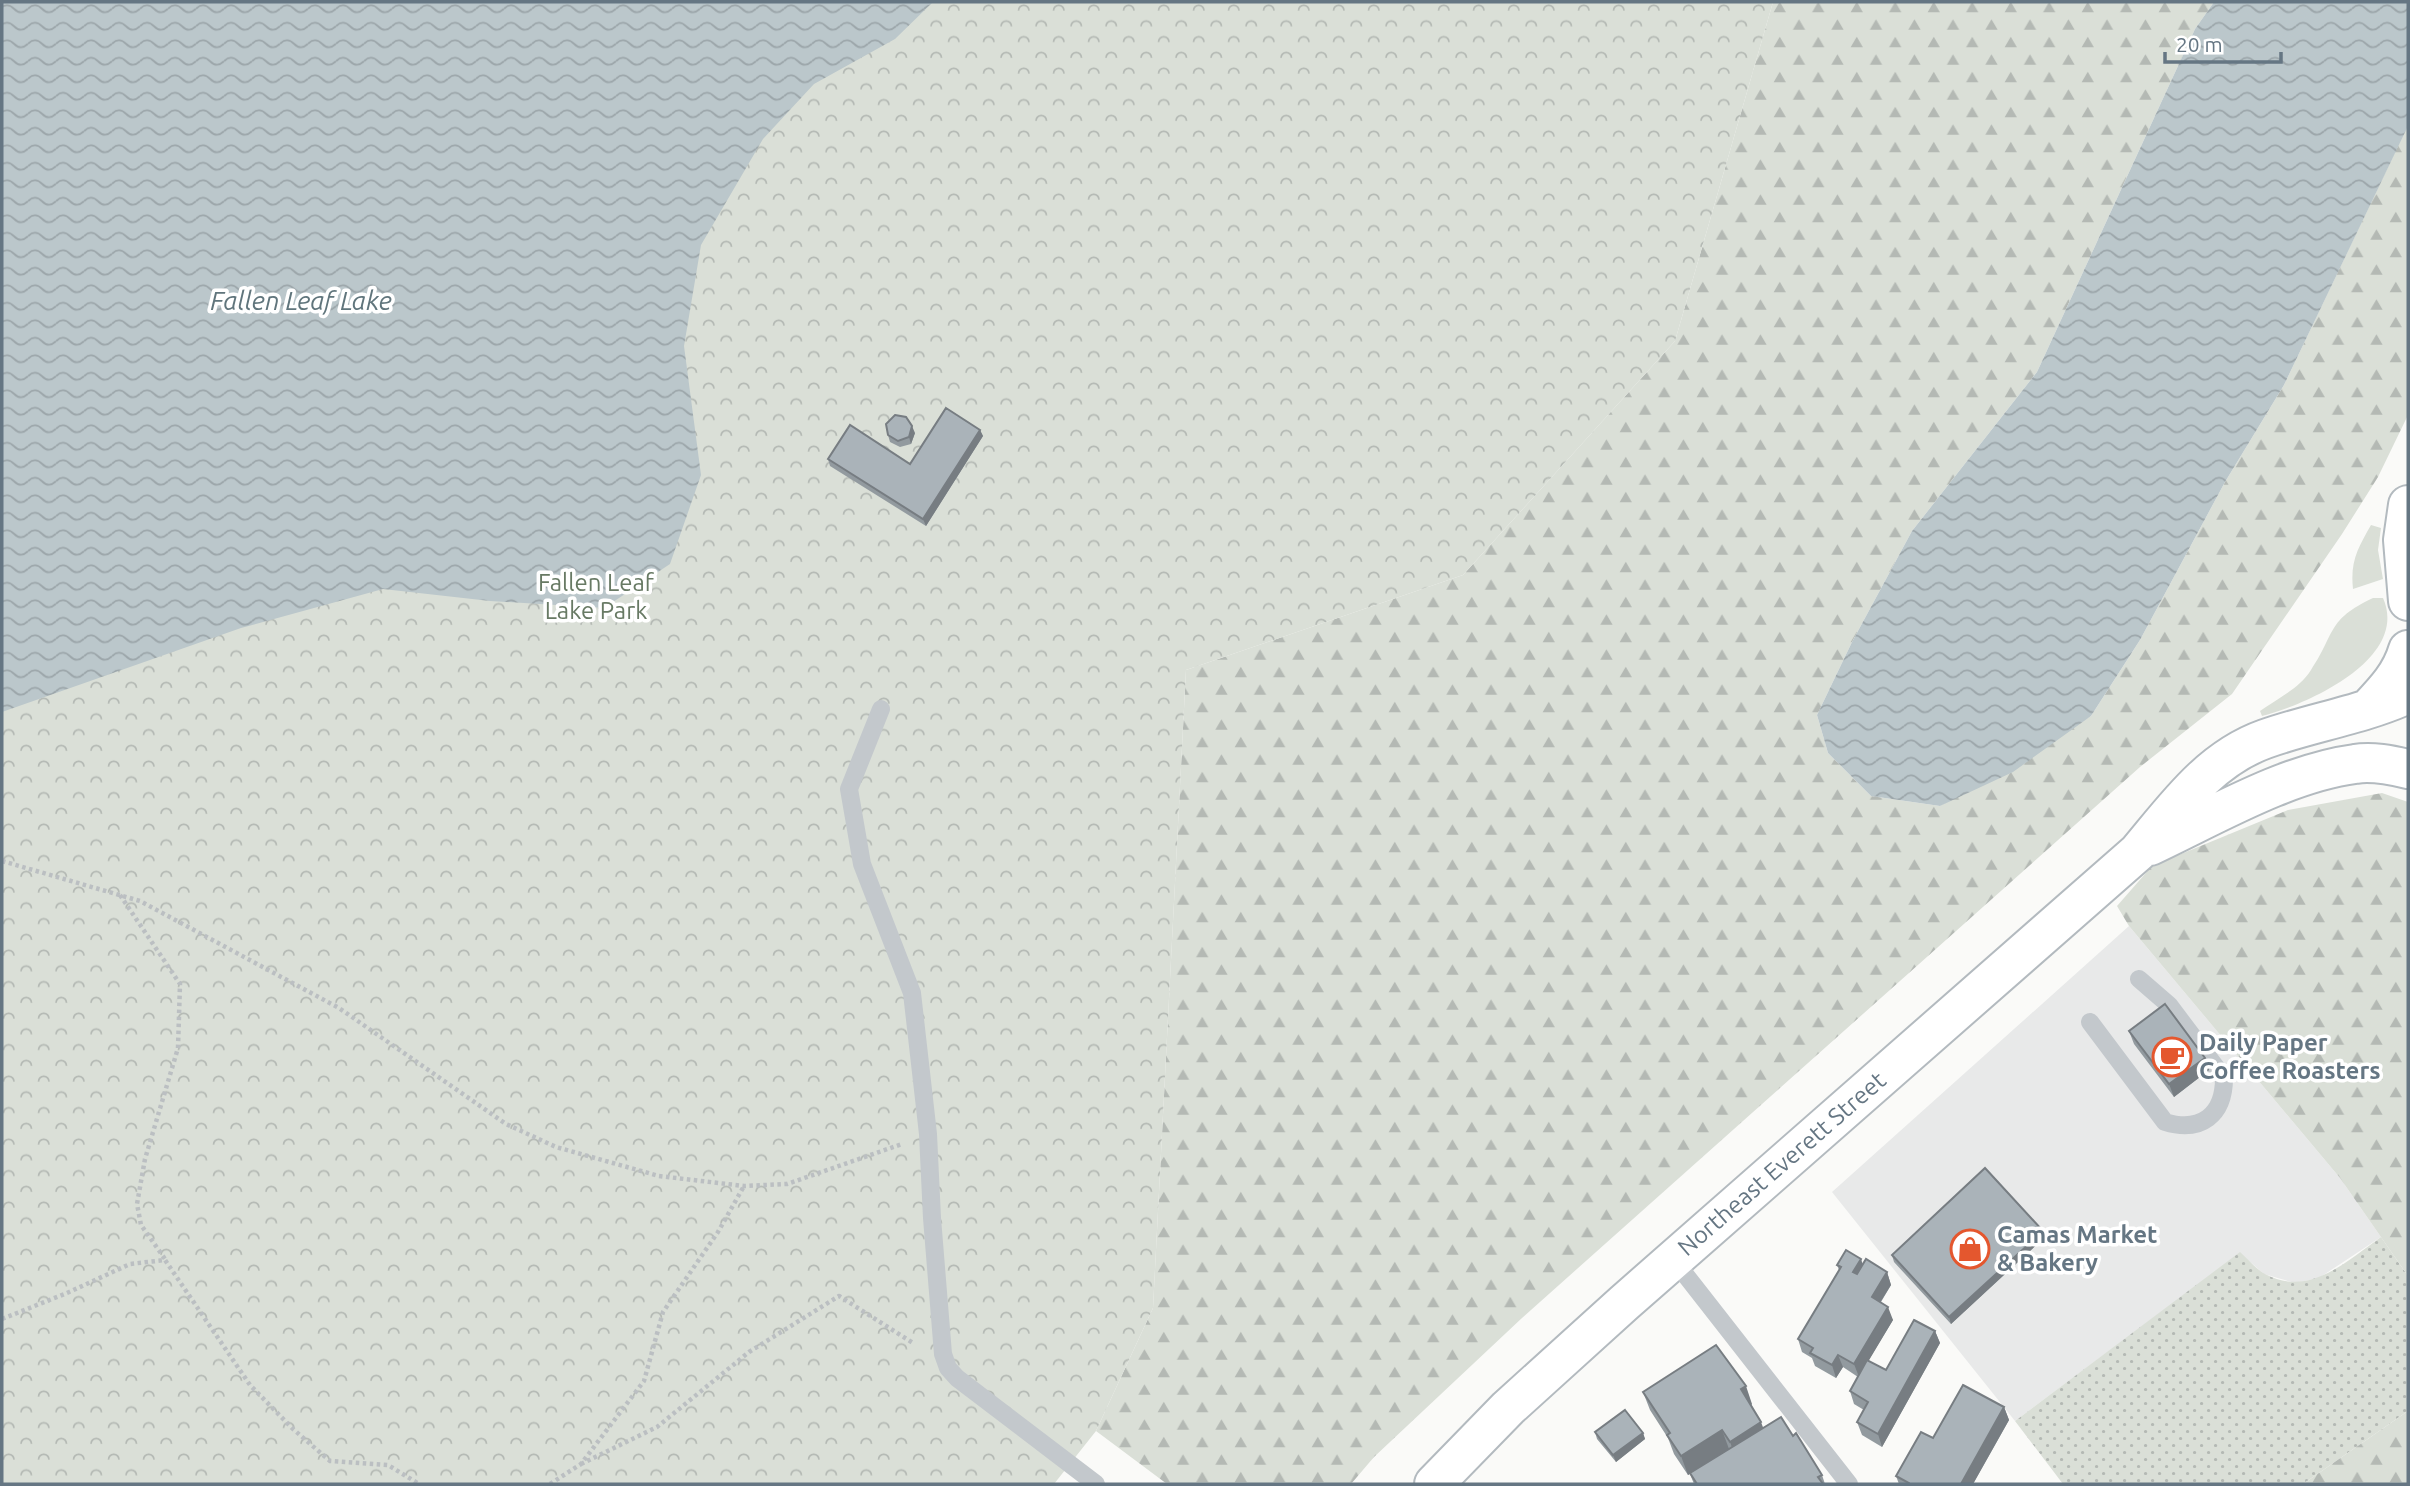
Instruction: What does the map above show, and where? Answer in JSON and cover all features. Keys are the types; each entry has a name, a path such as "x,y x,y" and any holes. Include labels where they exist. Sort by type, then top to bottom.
{"main road":[{"path":"2408,505 2403,540 2408,601"},
{"path":"2366,712 2393,682 2404,664 2408,650"},
{"name":"Northeast Everett Street","path":"1434,1484 1508,1408 1673,1259 2138,852 2196,784 2225,760 2264,740 2366,712 2408,694"},
{"name":"Northeast Everett Street","path":"2138,852 2295,779 2356,764 2408,769"}],"lane":[{"path":"881,709 849,789 862,864 912,993 928,1134 943,1354 948,1368 1096,1484"},
{"path":"2090,1022 2165,1122 2189,1126 2201,1123 2211,1116 2222,1099 2224,1078 2169,1005 2139,979"},
{"path":"1673,1259 1849,1484"}],"path":[{"path":"2,861 140,901 339,1008 506,1124 556,1147 659,1176 744,1186 787,1184 928,1134"},
{"path":"120,895 180,984 178,1048 145,1158 137,1204 141,1226 250,1385 293,1429 330,1461 388,1465 419,1484"},
{"path":"581,1464 644,1381 663,1312 718,1232 744,1186"},
{"path":"2,1319 131,1264 165,1260"},
{"path":"550,1484 581,1464 657,1427 749,1352 839,1296 899,1333 948,1368"}],"shaded area":[{"path":"2129,926 2340,1178 2381,1237 2319,1278 2295,1283 2264,1274 2240,1253 2015,1421 1832,1192"}],"green space":[{"name":"Fallen Leaf Lake Park","path":"2,2 1773,2 1675,341 1463,575 1186,670 1153,1308 1096,1431 1054,1484 2,1484"},
{"path":"1773,2 2214,2 2195,29 2037,372 1912,531 1852,642 1817,715 1828,753 1871,796 1940,806 2091,716 2140,640 2225,482 2284,385 2408,125 2408,415 2378,477 2232,694 2140,767 1522,1318 1374,1457 1351,1484 1167,1484 1096,1431 1153,1308 1186,670 1463,575 1675,341"},
{"path":"2371,525 2381,528 2378,550 2383,579 2353,589 2356,555"},
{"path":"2373,598 2383,598 2387,620 2382,641 2368,659 2349,676 2327,690 2303,702 2262,716 2260,711 2295,688 2306,676 2339,621 2347,613"},
{"path":"2382,793 2408,802 2408,1276 2340,1178 2129,926 2117,906 2152,866 2288,810"},
{"path":"2381,1237 2408,1276 2408,1411 2303,1484 2063,1484 2015,1421 2240,1252 2265,1274 2297,1282 2327,1274"},
{"path":"2408,1411 2408,1484 2303,1484"}],"water":[{"name":"Fallen Leaf Lake","path":"2,2 933,2 895,39 814,84 763,139 701,245 684,346 701,475 670,564 604,608 490,601 383,589 241,628 2,712"},
{"path":"2214,2 2408,2 2408,126 2284,385 2225,482 2140,640 2091,716 2013,772 1940,806 1871,796 1828,753 1817,715 1852,642 1912,531 2037,372 2195,29"}],"building":[{"path":"946,408 980,430 923,519 828,459 850,425 910,464"},
{"path":"895,415 906,417 912,426 909,437 898,441 888,435 886,424"},
{"name":"Daily Paper Coffee Roasters","path":"2165,1004 2205,1058 2169,1084 2129,1031"},
{"name":"Camas Market & Bakery","path":"1985,1168 2043,1231 1949,1317 1892,1255"},
{"path":"1846,1250 1861,1259 1853,1272 1857,1274 1866,1259 1887,1272 1872,1297 1888,1307 1854,1364 1838,1355 1832,1365 1810,1353 1813,1348 1798,1339 1841,1267 1837,1265"},
{"path":"1914,1320 1935,1331 1878,1434 1857,1422 1868,1402 1850,1391 1867,1360 1886,1370"},
{"path":"1716,1345 1746,1386 1741,1389 1761,1422 1730,1442 1722,1430 1681,1456 1667,1435 1670,1433 1643,1392"},
{"path":"1963,1385 2004,1407 1961,1484 1909,1484 1896,1476 1921,1432 1933,1438"},
{"path":"1625,1410 1643,1433 1613,1455 1595,1432"},
{"path":"1781,1417 1793,1436 1796,1433 1822,1475 1818,1477 1823,1484 1697,1484 1690,1473"}],"place":[{"name":"Daily Paper Coffee Roasters","path":"2172,1057"},
{"name":"Camas Market & Bakery","path":"1970,1249"}]}
